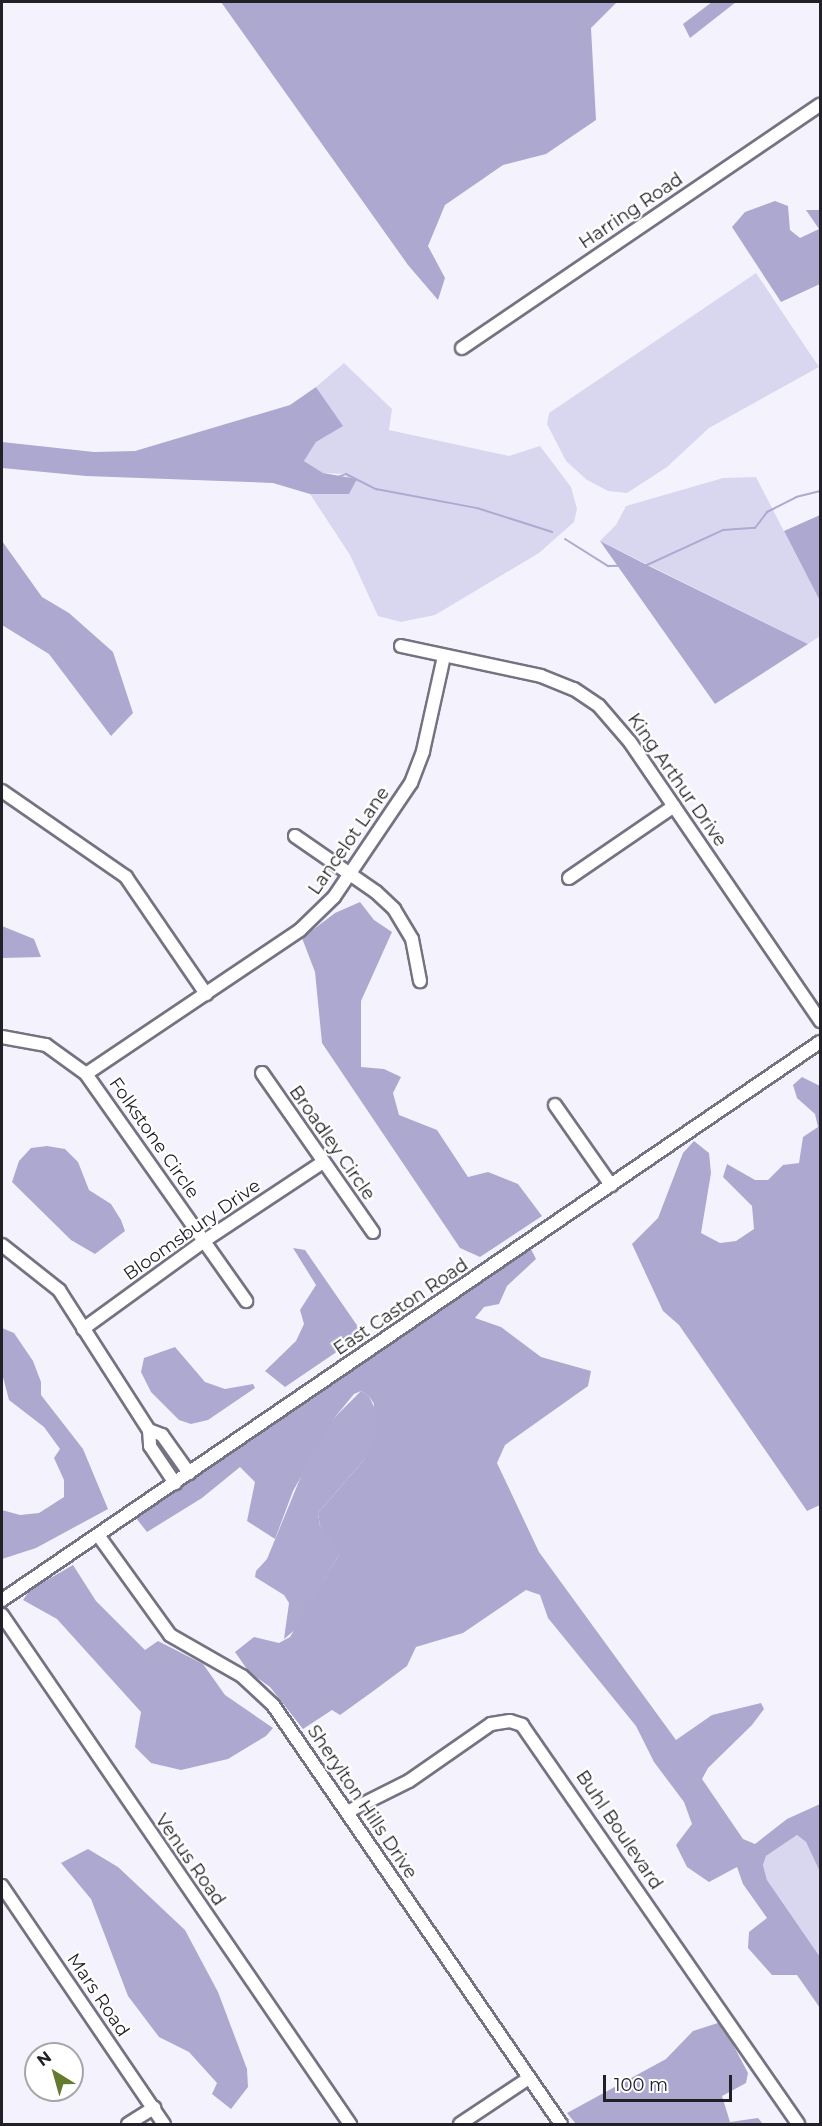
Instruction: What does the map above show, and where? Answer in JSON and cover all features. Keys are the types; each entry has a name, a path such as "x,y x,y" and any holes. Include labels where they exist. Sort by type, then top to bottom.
{"street":[{"name":"Harring Road","path":"462,348 820,105"},
{"name":"King Arthur Drive","path":"401,646 541,676 585,695 623,732 820,1021"},
{"name":"Lancelot Lane","path":"86,1074 309,922 351,874 416,771 444,656"},
{"path":"2,791 126,877 206,994"},
{"path":"569,878 674,806"},
{"path":"295,836 386,900 400,918 416,951 420,981"},
{"name":"Folkstone Circle","path":"2,1037 46,1044 86,1074 246,1301"},
{"name":"East Caston Road","path":"2,1600 820,1042"},
{"name":"Broadley Circle","path":"262,1073 322,1163 373,1232"},
{"path":"555,1105 611,1185"},
{"name":"Bloomsbury Drive","path":"83,1329 204,1241 322,1163"},
{"path":"2,1245 58,1290 149,1430 150,1446 175,1483"},
{"path":"149,1430 162,1435 189,1473"},
{"name":"Sherylton Hills Drive","path":"98,1535 170,1635 261,1691 561,2124"},
{"name":"Venus Road","path":"2,1615 350,2124"},
{"name":"Buhl Boulevard","path":"347,1812 409,1781 491,1724 510,1721 522,1725 798,2124"},
{"name":"Mars Road","path":"2,1886 164,2124"},
{"path":"460,2124 529,2078"},
{"path":"128,2124 154,2108"}],"shaded area":[{"path":"221,2 617,2 591,28 596,120 546,154 503,165 445,205 428,246 445,278 438,300 408,265"},
{"path":"712,2 736,2 690,38 683,24"},
{"path":"775,201 788,206 790,230 800,238 819,229 806,210 820,210 820,284 781,302 732,227 745,212"},
{"path":"756,273 819,367 709,428 667,467 627,493 608,491 587,480 566,461 547,424 549,413"},
{"path":"344,363 392,409 389,430 509,456 540,446 571,487 577,509 574,522 539,553 435,615 401,622 378,616 350,555 310,494 349,494 346,474 323,473 304,461 316,442 342,426 316,387"},
{"path":"316,387 343,426 316,442 304,461 323,473 357,479 349,494 310,494 273,483 86,476 2,468 2,442 94,452 135,451 290,405"},
{"path":"756,477 820,601 820,636 808,644 600,541 616,525 626,506 723,478"},
{"path":"820,515 820,601 784,531"},
{"path":"2,541 42,597 69,613 113,652 133,713 111,736 49,654 2,625"},
{"path":"600,541 647,565 808,644 715,704"},
{"path":"360,902 374,920 392,932 361,1001 361,1067 384,1069 401,1077 393,1093 399,1115 437,1130 468,1177 488,1172 518,1184 542,1216 480,1257 460,1248 322,1043 315,972 302,938 335,913"},
{"path":"2,926 34,939 41,957 2,958"},
{"path":"802,1077 820,1086 820,1505 807,1511 679,1325 663,1311 632,1244 658,1218 683,1153 694,1141 709,1153 711,1173 701,1233 720,1243 736,1241 754,1229 752,1206 723,1177 727,1164 755,1180 768,1180 783,1165 799,1163 803,1137 818,1127 815,1114 797,1098 793,1085"},
{"path":"47,1146 65,1149 78,1162 89,1190 111,1204 121,1220 125,1231 95,1254 71,1240 12,1182 19,1161 31,1148"},
{"path":"293,1248 305,1250 363,1334 285,1387 265,1371 296,1341 304,1324 300,1310 316,1285"},
{"path":"531,1249 536,1259 507,1286 499,1304 484,1307 475,1318 501,1327 541,1357 591,1371 588,1386 505,1445 497,1463 539,1552 676,1740 712,1715 761,1703 764,1709 752,1725 708,1768 702,1779 743,1839 755,1844 787,1819 820,1804 820,1872 806,1842 797,1835 766,1856 763,1865 767,1880 820,1957 820,2008 797,1975 772,1975 748,1948 749,1932 767,1918 743,1884 737,1867 709,1882 687,1867 676,1845 692,1824 684,1802 654,1762 636,1726 548,1618 540,1595 526,1590 463,1633 416,1647 407,1666 372,1692 340,1715 332,1710 303,1729 270,1687 249,1672 235,1652 254,1637 279,1643 290,1637 339,1555 320,1526 318,1513 364,1460 374,1404 369,1396 361,1391 354,1394 335,1417 293,1491 275,1539 247,1521 255,1482 240,1467 202,1498 147,1532 136,1518"},
{"path":"2,1328 14,1333 33,1361 41,1382 41,1395 83,1449 108,1509 36,1548 2,1559 2,1510 20,1515 39,1513 64,1497 64,1480 54,1458 60,1449 44,1427 9,1400 2,1373"},
{"path":"175,1347 205,1382 225,1389 253,1384 255,1388 208,1420 191,1424 179,1420 151,1392 141,1372 144,1358"},
{"path":"361,1391 369,1396 378,1416 375,1441 364,1460 318,1513 320,1526 337,1545 339,1555 296,1629 284,1639 289,1603 284,1595 255,1577 256,1571 267,1559 309,1457 335,1417"},
{"path":"73,1565 96,1601 145,1650 158,1641 203,1664 225,1695 273,1728 266,1736 228,1759 181,1770 151,1763 135,1747 141,1712 57,1619 23,1600 30,1590"},
{"path":"797,1835 806,1842 820,1872 820,1957 767,1880 763,1865 766,1856"},
{"path":"88,1849 118,1867 185,1930 218,1992 247,2069 248,2087 231,2109 212,2094 217,2083 189,2052 159,2037 128,1996 91,1899 61,1863"},
{"path":"721,2022 748,2073 746,2083 722,2096 730,2122 758,2118 763,2124 576,2124 567,2113 666,2059 693,2031"}],"waterway":[{"path":"2,454 103,462 265,460 313,479 329,480 346,474 376,489 477,508 552,532"},
{"path":"565,539 608,566 647,565 723,530 755,528 767,512 796,497 820,491"}]}
